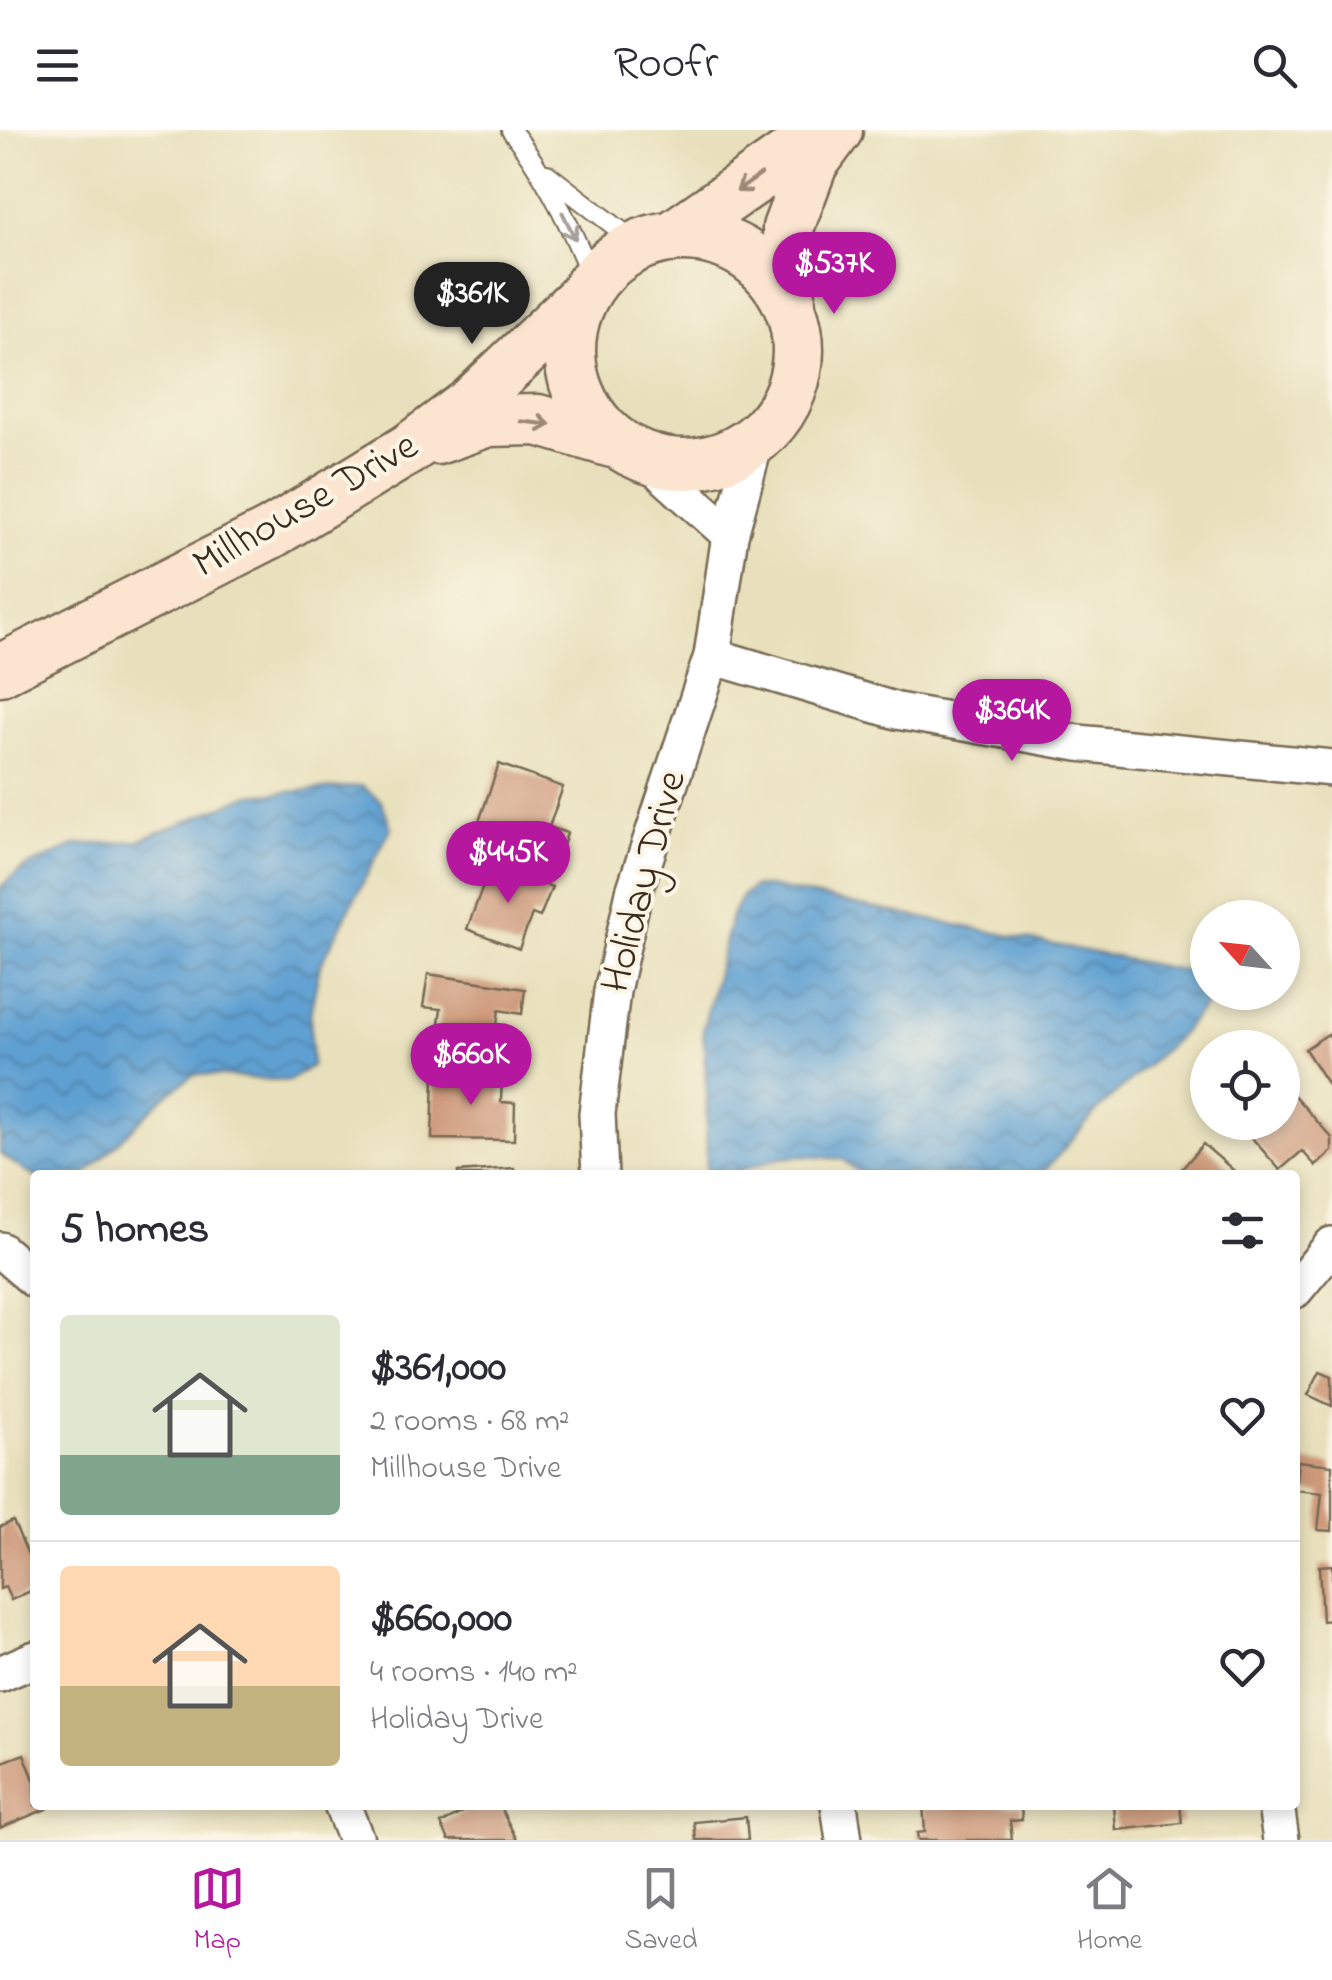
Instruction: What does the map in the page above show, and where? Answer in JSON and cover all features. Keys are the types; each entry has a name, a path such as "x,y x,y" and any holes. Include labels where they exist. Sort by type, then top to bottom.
{"main road":[{"path":"630,451 586,412 571,376 569,336 587,290 605,266 656,240 824,130"},
{"path":"409,449 488,421 538,420 686,466 725,458 756,439 781,412 795,379 798,342 790,306 788,228 812,164 836,130"},
{"path":"656,240 710,238 744,252 772,275 790,306"},
{"name":"Millhouse Drive","path":"0,670 272,533 409,449 472,402 587,290"}],"street":[{"name":"Holiday Drive","path":"600,1170 597,1114 602,1053 616,974 634,892 712,656 730,535 756,439"},
{"path":"630,451 730,535"},
{"path":"712,656 896,712 1078,743 1332,768"},
{"path":"1300,1284 1332,1245"},
{"path":"0,1250 30,1276"},
{"path":"0,1674 30,1661"},
{"path":"344,1810 356,1840"},
{"path":"839,1810 844,1840"},
{"path":"1277,1810 1281,1840"}],"lane":[{"path":"510,130 542,171 579,246 587,290"},
{"path":"542,171 656,240"}],"water":[{"path":"362,786 382,802 391,828 320,966 310,1014 312,1065 289,1081 194,1074 162,1099 90,1170 30,1170 30,1174 0,1154 0,887 22,869 76,845 138,841 250,795"},
{"path":"753,887 769,887 1190,971 1190,1010 1201,1010 1177,1038 1099,1109 1045,1170 856,1170 842,1159 805,1156 781,1158 741,1170 706,1170 703,1029 731,916 742,896"}],"building":[{"path":"499,764 563,787 549,827 567,833 559,859 476,830"},
{"path":"491,864 552,887 540,917 532,914 519,949 467,929"},
{"path":"428,974 525,989 522,1014 499,1010 493,1052 436,1043 441,1009 423,1007"},
{"path":"1328,1034 1332,1040 1332,1091 1305,1049"},
{"path":"434,1072 502,1074 501,1102 515,1103 514,1140 432,1139"},
{"path":"1300,1102 1332,1138 1332,1151 1316,1166 1302,1151 1280,1170 1254,1140 1300,1140"},
{"path":"1203,1144 1233,1170 1181,1170"},
{"path":"1320,1371 1332,1376 1332,1406 1308,1395"},
{"path":"1300,1461 1332,1465 1332,1531 1318,1530 1322,1493 1300,1491"},
{"path":"13,1521 30,1559 30,1591 11,1600 5,1587 0,1589 0,1527"},
{"path":"1332,1565 1332,1620 1322,1621 1319,1566"},
{"path":"24,1754 30,1769 30,1810 44,1810 0,1828 0,1763"},
{"path":"467,1810 502,1810 517,1840 449,1840 441,1824"},
{"path":"923,1810 1021,1810 1022,1820 1010,1821 1012,1840 918,1840 917,1833 925,1832"},
{"path":"1114,1810 1181,1810 1182,1823 1116,1830"},
{"path":"746,1817 748,1840 696,1840 694,1822"}]}
